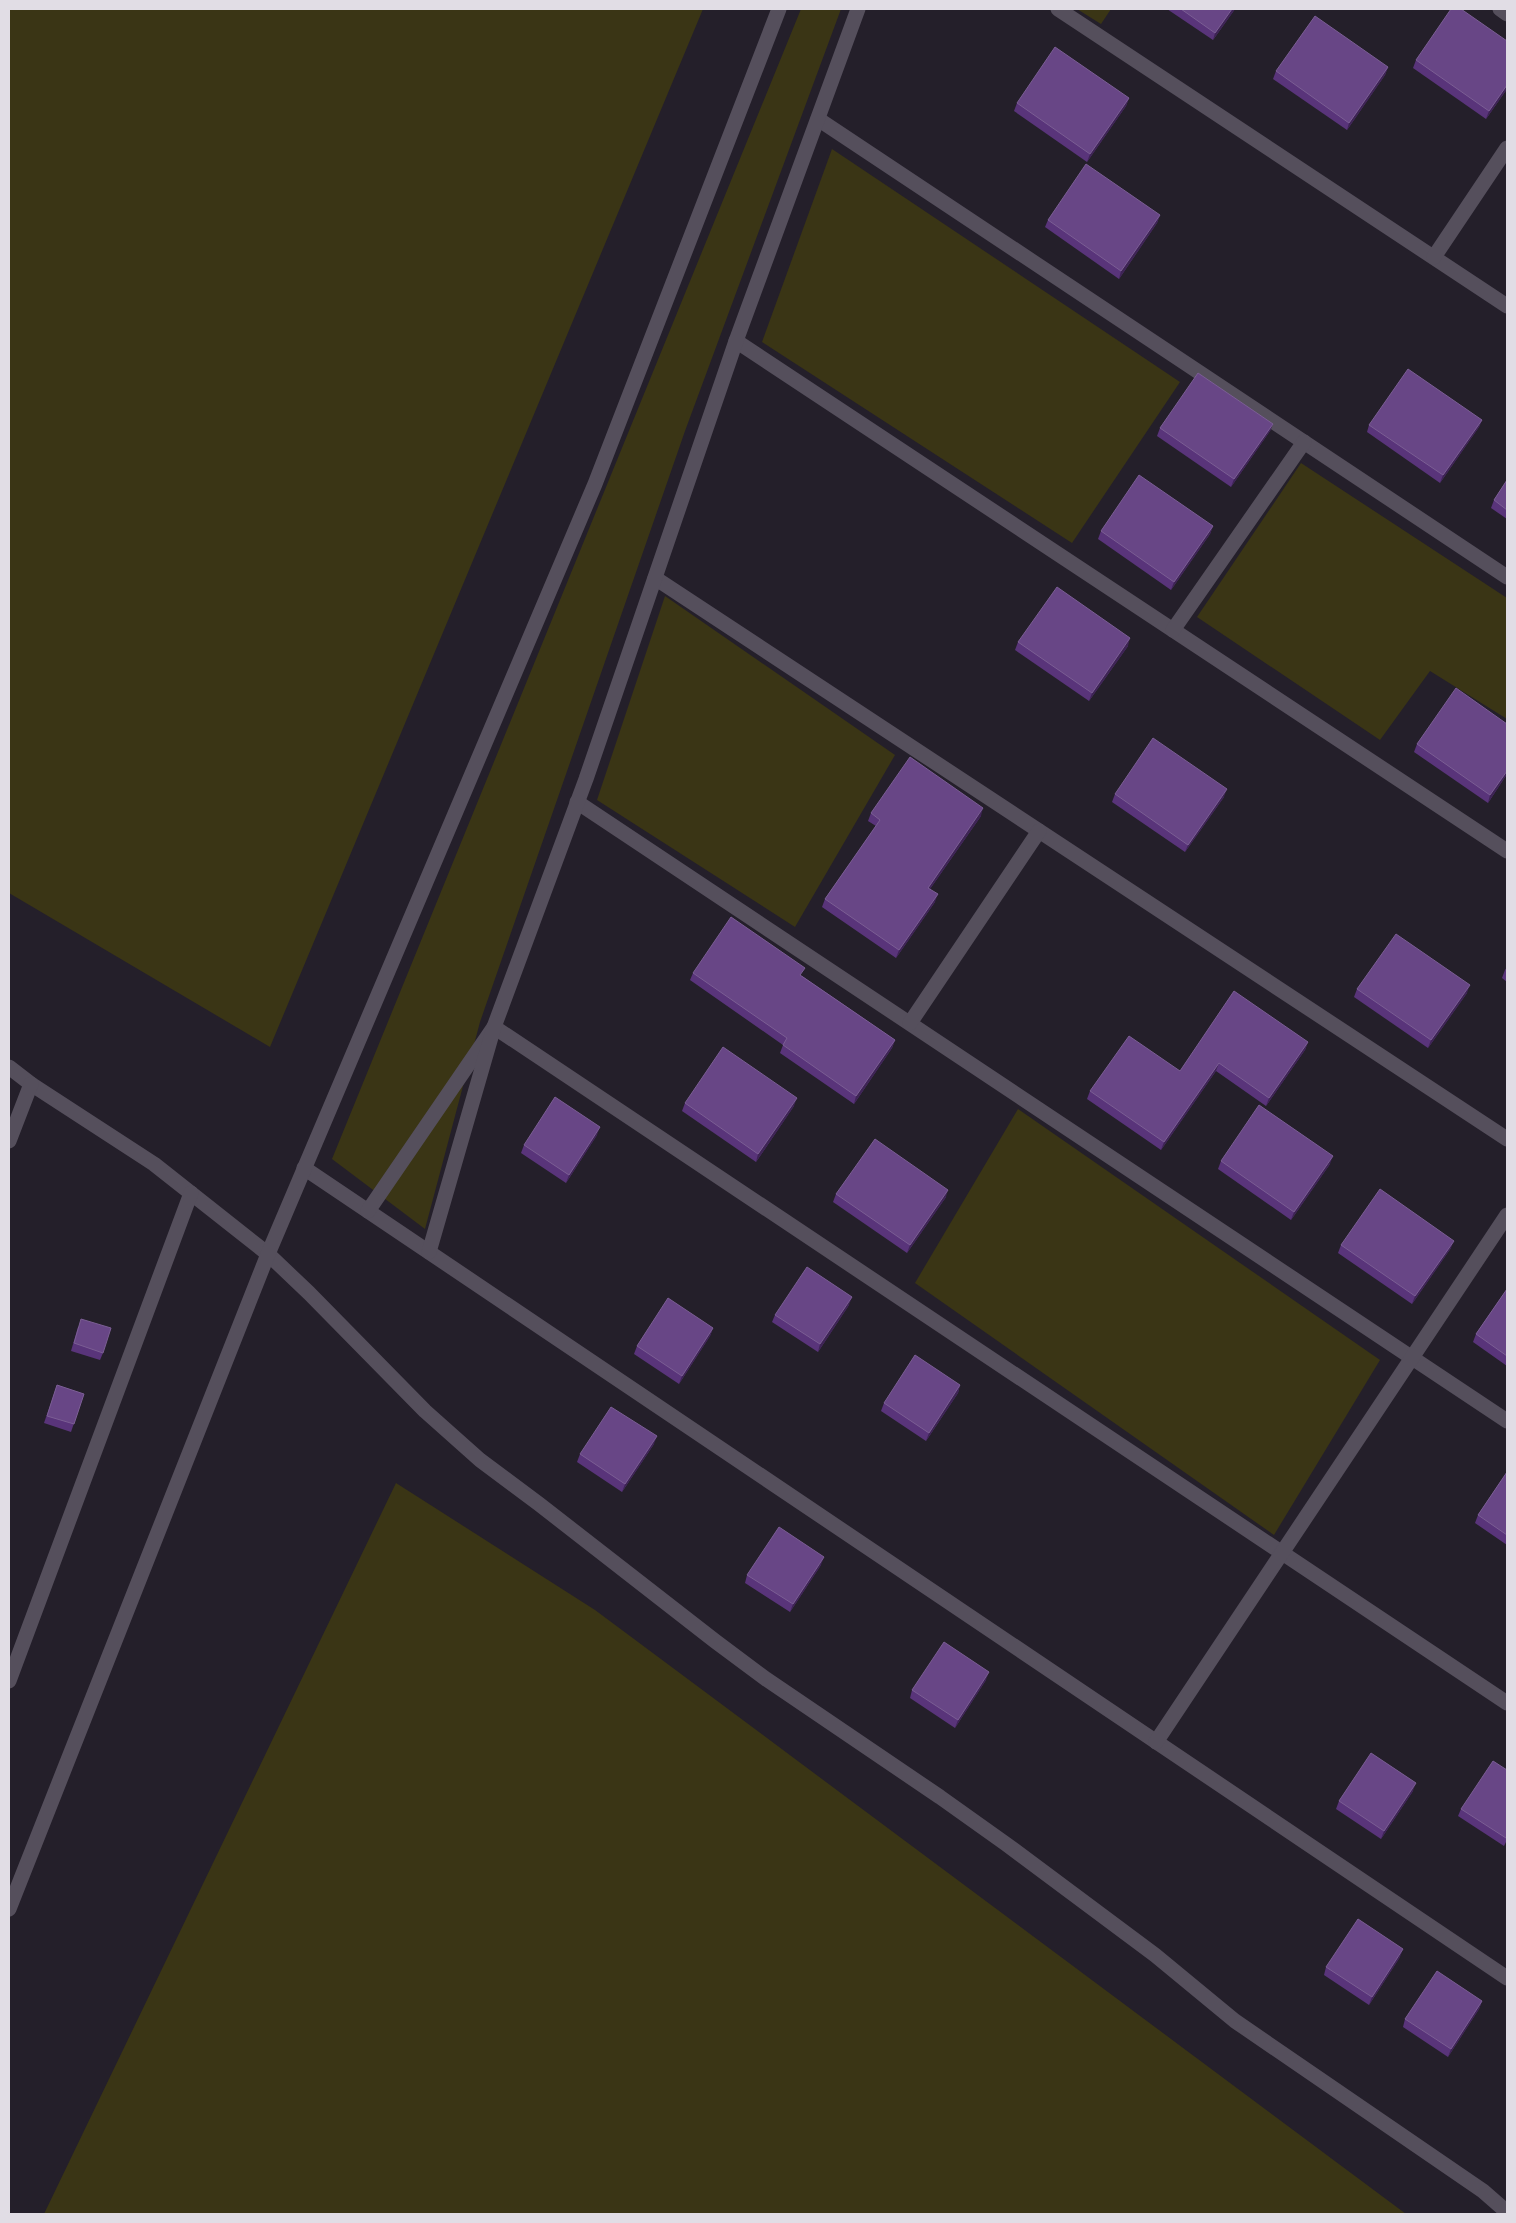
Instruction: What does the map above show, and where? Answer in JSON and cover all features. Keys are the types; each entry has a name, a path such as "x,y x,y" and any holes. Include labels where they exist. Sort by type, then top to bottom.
{"street":[{"path":"9,1909 268,1254 595,484 779,9"},
{"path":"429,1252 494,1027 577,802 736,341 858,9"},
{"path":"1058,9 1507,306"},
{"path":"1500,9 1507,14"},
{"path":"818,119 1507,577"},
{"path":"1434,258 1507,148"},
{"path":"736,341 1507,851"},
{"path":"1173,630 1304,442"},
{"path":"655,578 1507,1139"},
{"path":"577,802 1507,1421"},
{"path":"910,1023 1039,831"},
{"path":"368,1211 494,1027"},
{"path":"494,1027 1507,1702"},
{"path":"9,1067 31,1084 154,1164 268,1254 426,1410 480,1460 766,1679 962,1813 1155,1955 1235,2021 1483,2191 1507,2212"},
{"path":"9,1141 31,1084"},
{"path":"304,1168 1507,1978"},
{"path":"9,1681 191,1193"},
{"path":"1156,1742 1507,1214"}],"shaded area":[{"path":"9,9 703,9 270,1047 9,893"},
{"path":"801,9 841,9 685,431 480,1022 425,1229 332,1159"},
{"path":"1077,9 1111,9 1101,24"},
{"path":"832,149 1180,382 1072,543 762,342"},
{"path":"1301,463 1507,598 1507,719 1430,671 1380,740 1197,617"},
{"path":"665,596 895,755 795,927 597,800"},
{"path":"1018,1109 1380,1360 1274,1535 915,1283"},
{"path":"396,1483 595,1610 1406,2214 44,2214"}],"building":[{"path":"1181,9 1232,9 1215,33"},
{"path":"1451,9 1461,9 1507,41 1507,85 1489,111 1416,60"},
{"path":"1315,16 1388,67 1349,123 1276,71"},
{"path":"1055,47 1129,98 1090,154 1017,103"},
{"path":"1086,164 1160,215 1121,271 1048,220"},
{"path":"1408,369 1482,420 1443,475 1369,425"},
{"path":"1198,373 1273,424 1234,479 1160,428"},
{"path":"1139,475 1213,526 1174,582 1101,531"},
{"path":"1507,480 1507,510 1494,500"},
{"path":"1057,587 1130,638 1092,693 1018,642"},
{"path":"1456,688 1507,724 1507,771 1490,795 1417,744"},
{"path":"1153,738 1227,789 1188,845 1115,794"},
{"path":"910,757 983,808 928,888 938,894 899,950 825,899 880,820 871,813"},
{"path":"731,917 805,968 800,975 895,1040 856,1096 783,1045 787,1038 693,973"},
{"path":"1396,934 1470,985 1431,1040 1357,989"},
{"path":"1234,991 1308,1042 1269,1098 1219,1063 1164,1142 1090,1091 1129,1036 1180,1071"},
{"path":"723,1047 797,1098 758,1154 685,1103"},
{"path":"555,1097 600,1127 569,1175 524,1145"},
{"path":"1259,1105 1333,1156 1294,1212 1221,1161"},
{"path":"875,1139 948,1190 910,1245 836,1194"},
{"path":"1380,1189 1454,1241 1415,1296 1341,1245"},
{"path":"807,1267 852,1297 820,1344 775,1315"},
{"path":"1507,1289 1507,1356 1476,1334"},
{"path":"668,1298 713,1328 682,1376 637,1346"},
{"path":"81,1319 111,1328 103,1353 74,1343"},
{"path":"915,1355 960,1385 929,1433 884,1403"},
{"path":"57,1385 84,1394 74,1424 47,1416"},
{"path":"611,1407 657,1436 625,1484 580,1454"},
{"path":"1507,1472 1507,1535 1478,1515"},
{"path":"779,1527 824,1557 793,1604 747,1575"},
{"path":"944,1642 989,1672 958,1720 912,1690"},
{"path":"1371,1753 1416,1783 1384,1831 1339,1801"},
{"path":"1493,1761 1507,1770 1506,1838 1461,1809"},
{"path":"1358,1919 1403,1949 1372,1997 1326,1967"},
{"path":"1437,1971 1482,2001 1451,2049 1405,2019"}]}
